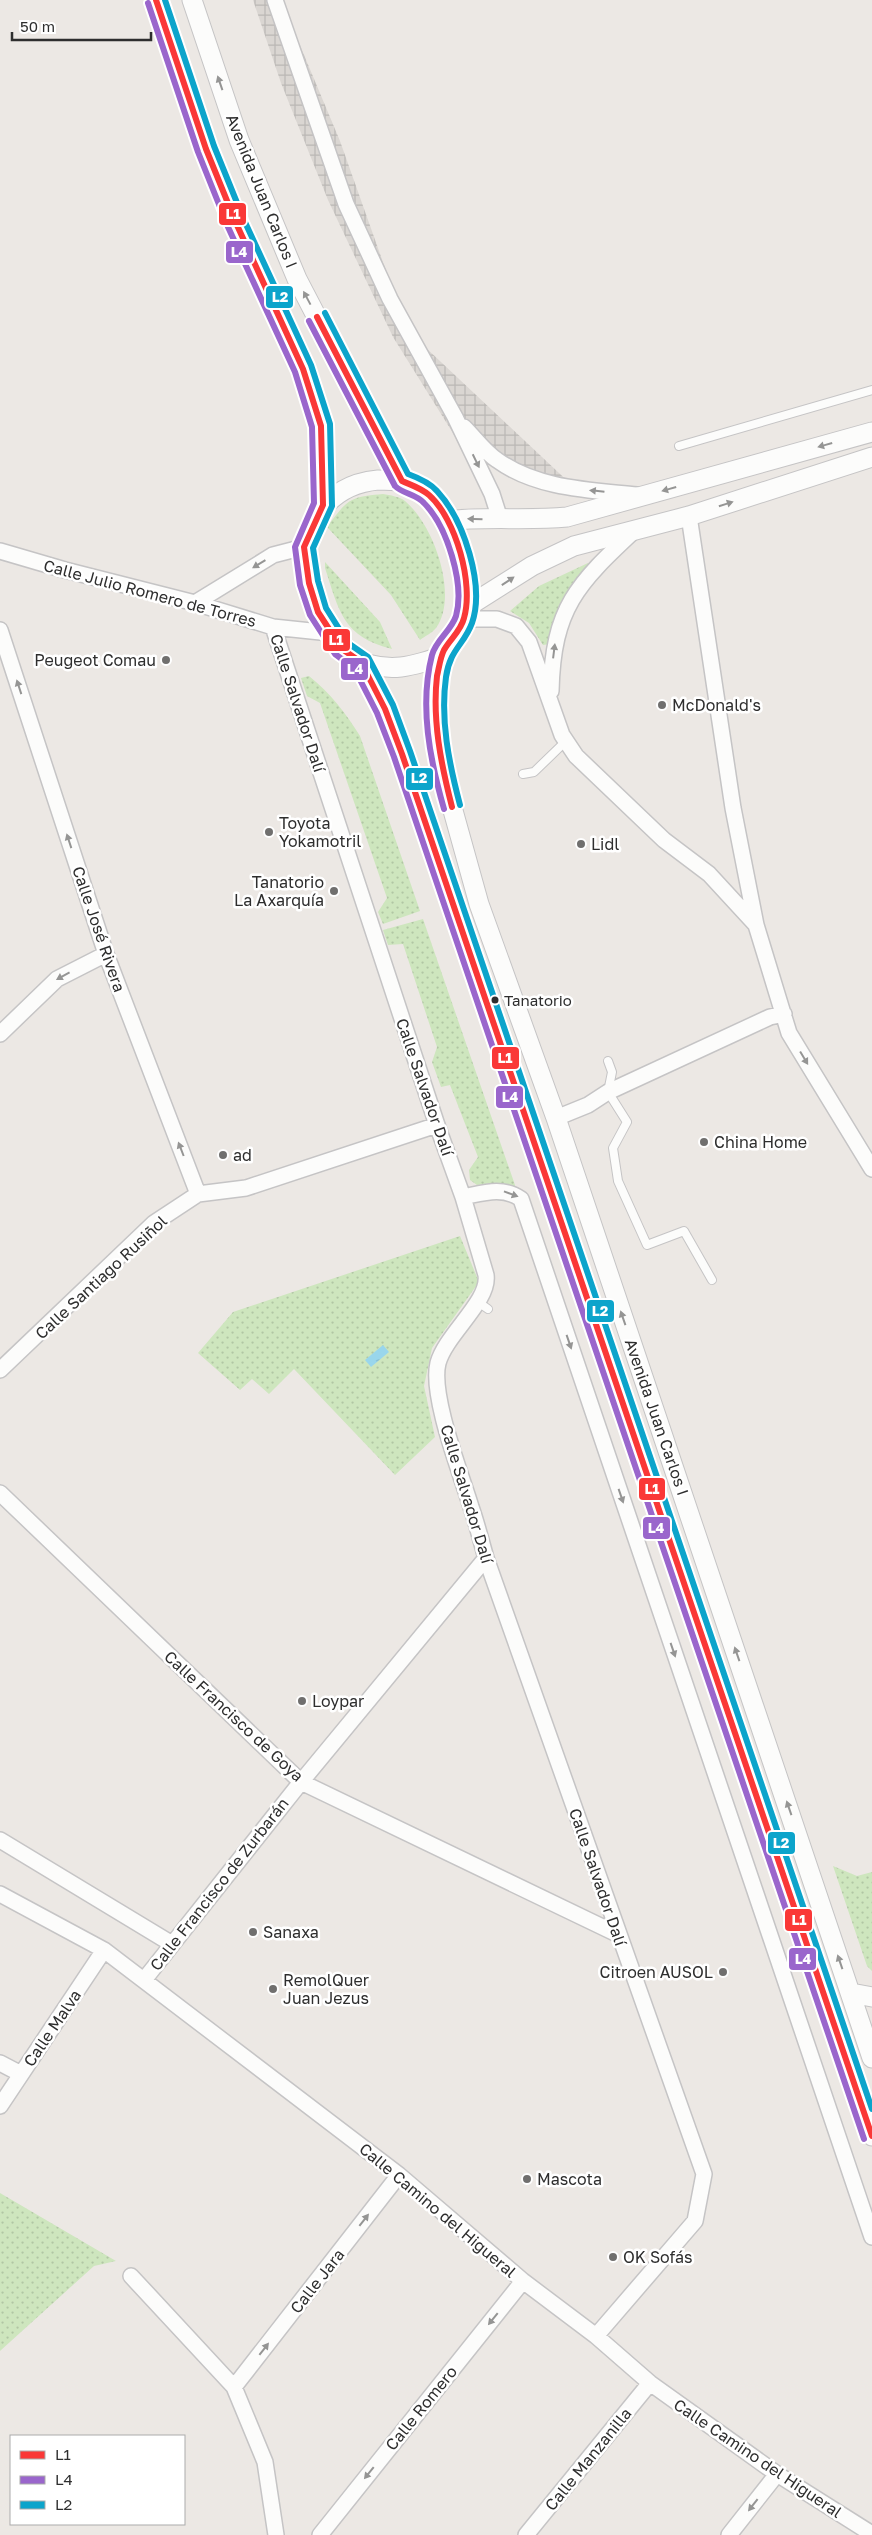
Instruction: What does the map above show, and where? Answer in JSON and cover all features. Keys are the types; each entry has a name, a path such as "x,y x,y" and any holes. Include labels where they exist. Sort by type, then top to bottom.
{"street":[{"name":"Avenida Juan Carlos I","path":"156,0 206,149 236,223 303,369 321,426 323,505"},
{"name":"Avenida Juan Carlos I","path":"192,0 240,140 297,278 402,481"},
{"path":"275,0 346,204 390,299 455,417 492,494 500,520"},
{"path":"455,417 495,459 512,469 543,482 576,488 646,496"},
{"path":"446,521 466,518 538,520 567,517 872,432"},
{"path":"466,613 532,566 574,546 689,516 872,457"},
{"path":"402,481 424,490 435,501 446,521 458,546 465,576 466,613 457,635 441,656 402,667 381,666 361,662 342,649 330,633 318,612 312,593 304,547 323,505 341,490 362,482 402,481"},
{"path":"689,516 733,808 756,925 789,1033 872,1169"},
{"path":"551,700 553,647 562,618 579,586 600,562 636,530"},
{"path":"195,603 273,555 304,547"},
{"name":"Calle Julio Romero de Torres","path":"0,550 65,570 195,603 273,627 330,633"},
{"path":"466,613 497,619 516,626 530,642 566,741 576,756 605,786 664,840 709,874 756,925"},
{"name":"Calle Salvador Dalí","path":"273,627 437,1125 463,1197 488,1285 483,1305 452,1336 438,1362 437,1379 454,1457 486,1558 704,2174 695,2221 596,2336"},
{"name":"Calle José Rivera","path":"0,630 5,665 106,954 198,1194"},
{"name":"Avenida Juan Carlos I","path":"441,656 437,699 442,771 479,904 556,1118 851,1993 868,2036 872,2058"},
{"name":"Avenida Juan Carlos I","path":"361,662 385,709 402,754 872,2136"},
{"path":"0,1034 57,979 106,954"},
{"path":"556,1118 588,1105 608,1092 770,1018 784,1014"},
{"name":"Calle Santiago Rusiñol","path":"0,1370 154,1223 198,1194 246,1188 437,1125"},
{"path":"463,1197 494,1191 508,1192 521,1199 872,2237"},
{"name":"Calle Francisco de Goya","path":"0,1493 301,1782 618,1934"},
{"name":"Calle Francisco de Zurbarán","path":"144,1980 301,1782 486,1558"},
{"path":"0,1840 172,1944"},
{"name":"Calle Camino del Higueral","path":"0,1894 104,1950 399,2175 523,2281 596,2336 650,2383 778,2474 872,2534"},
{"name":"Calle Malva","path":"0,2106 104,1950"},
{"path":"851,1993 872,1997"},
{"path":"0,2063 21,2074"},
{"name":"Calle Jara","path":"234,2387 399,2175"},
{"path":"131,2276 234,2387 265,2462 276,2535"},
{"name":"Calle Romero","path":"320,2535 523,2281"},
{"name":"Calle Manzanilla","path":"526,2535 650,2383"},
{"path":"729,2535 778,2474"}],"lane":[{"path":"679,446 872,390"},
{"path":"523,774 534,772 566,741"},
{"path":"608,1061 612,1072 608,1092 627,1122 613,1148 618,1181 647,1245 684,1230 712,1280"}],"green space":[{"path":"383,494 395,496 405,501 416,512 434,543 440,562 445,598 442,614 436,628 420,640 391,595 327,527 340,510 350,501 363,496"},
{"path":"325,562 380,622 392,649 363,637 345,620 334,597"},
{"path":"588,563 565,602 550,644 543,645 529,623 510,611 539,586"},
{"path":"309,676 337,704 360,736 420,911 383,924 378,912 387,898 320,703 307,696 301,678"},
{"path":"423,919 516,1188 493,1183 477,1185 470,1180 469,1170 478,1157 450,1085 441,1087 432,1062 437,1047 403,944 388,945 383,930"},
{"path":"460,1236 479,1282 432,1348 424,1386 435,1437 395,1475 294,1369 269,1394 252,1379 240,1390 198,1353 233,1312"},
{"path":"833,1866 857,1876 872,1872 872,1971 867,1966"},
{"path":"0,2193 116,2261 94,2266 0,2351"}],"shaded area":[{"path":"253,0 281,0 340,141 407,330 576,489 456,438 393,337 328,200 281,83"}],"water":[{"path":"383,1345 389,1352 371,1367 365,1360"}],"transit line":[{"name":"L1","path":"156,0 206,149 236,223 303,369 321,426 323,505 304,547 309,583 318,612 342,649 361,662 385,709 402,754 872,2136"},
{"name":"L2","path":"165,0 214,146 244,220 311,365 330,424 332,506 313,548 318,581 326,608 348,643 368,657 393,705 410,751 872,2109"},
{"name":"L4","path":"148,3 198,152 228,227 295,372 312,427 314,503 295,547 300,585 310,615 335,654 354,668 377,713 394,757 864,2139"},
{"name":"L2","path":"325,313 408,474 431,486 447,503 463,535 474,572 476,590 472,623 451,660 444,693 447,741 460,805"},
{"name":"L1","path":"317,317 402,481 429,495 439,506 455,536 460,553 467,588 464,618 443,653 437,676 436,692 438,742 452,807"},
{"name":"L4","path":"309,321 395,486 424,503 440,526 452,556 458,588 456,616 432,655 426,694 428,733 434,771 444,809"}],"place":[{"name":"Peugeot Comau","path":"166,660"},
{"name":"McDonald's","path":"662,705"},
{"name":"Toyota Yokamotril","path":"269,832"},
{"name":"Lidl","path":"581,844"},
{"name":"Tanatorio La Axarquía","path":"334,891"},
{"name":"Tanatorio","path":"495,1000"},
{"name":"China Home","path":"704,1142"},
{"name":"ad","path":"223,1155"},
{"name":"Loypar","path":"302,1701"},
{"name":"Sanaxa","path":"253,1932"},
{"name":"Citroen AUSOL","path":"723,1972"},
{"name":"RemolQuer Juan Jezus","path":"273,1989"},
{"name":"Mascota","path":"527,2179"},
{"name":"OK Sofás","path":"613,2257"}]}
